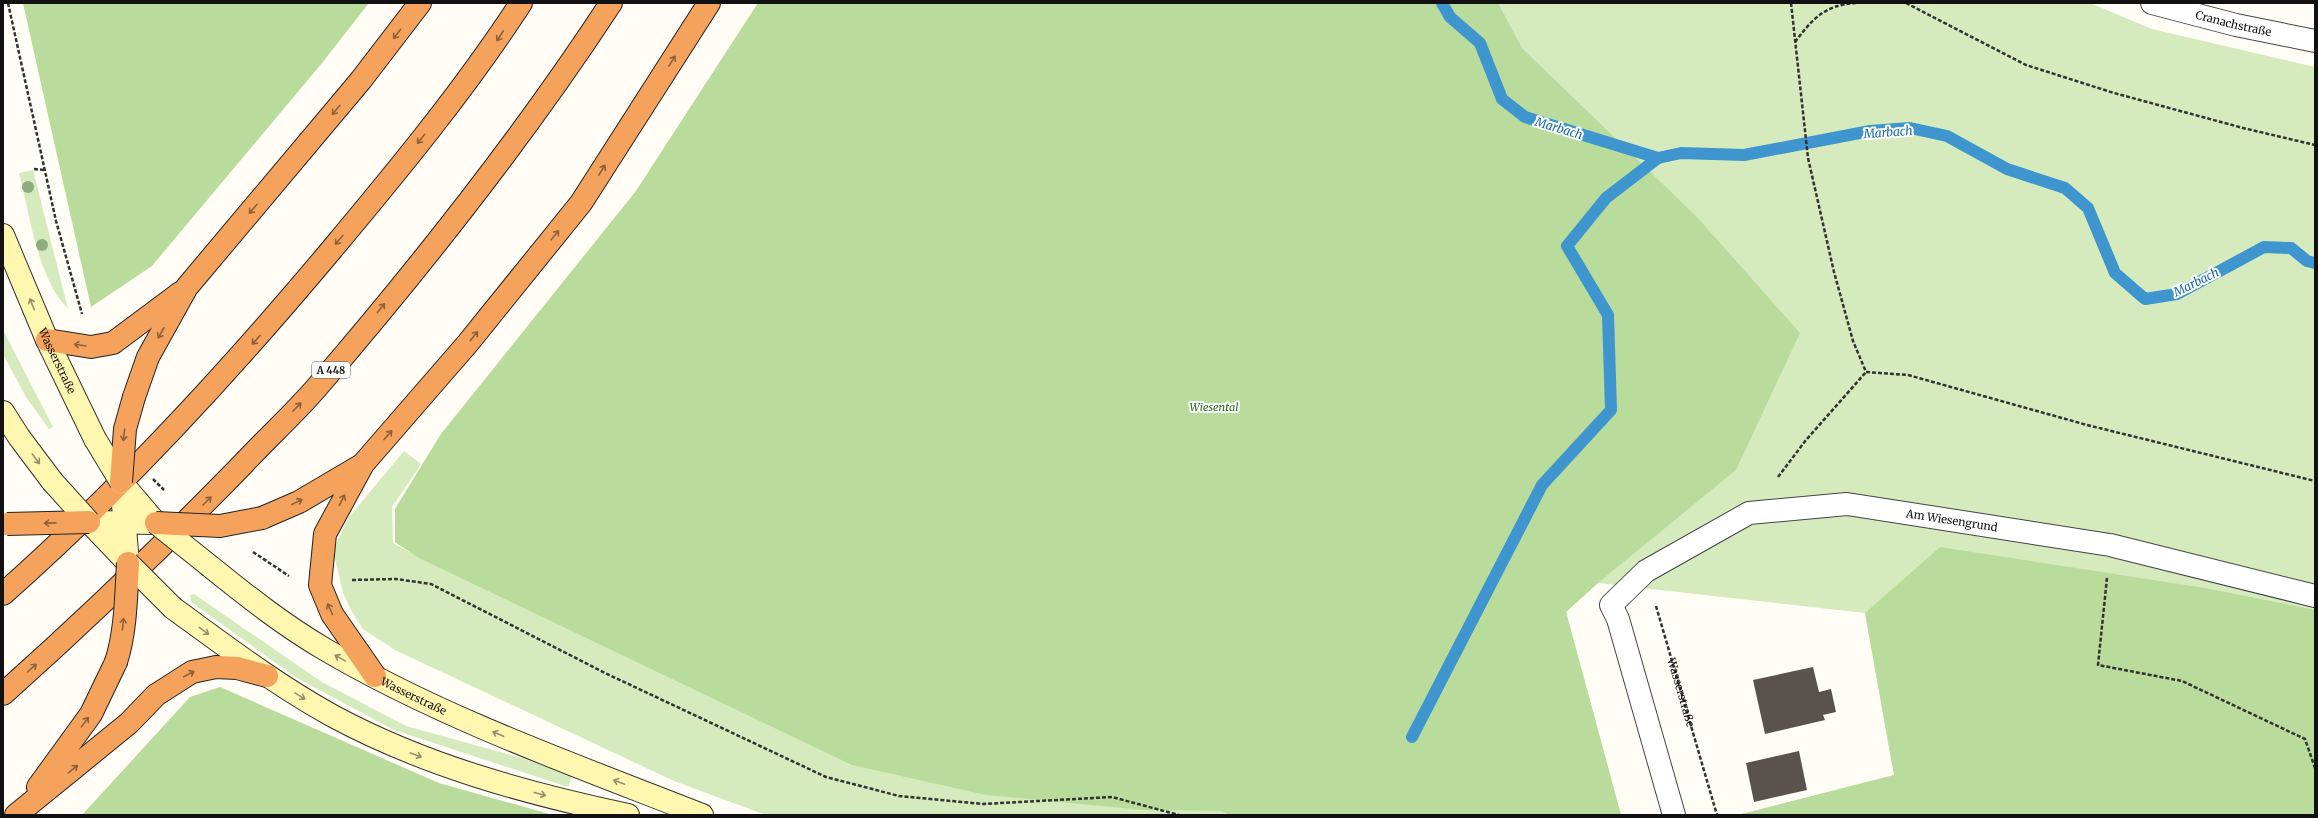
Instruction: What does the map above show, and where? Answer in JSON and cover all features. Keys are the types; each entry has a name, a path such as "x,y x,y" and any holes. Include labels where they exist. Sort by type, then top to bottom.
{"highway":[{"path":"121,482 125,429 134,397 148,357 187,287 361,80 420,3"},
{"path":"3,594 39,562 166,436 258,338 375,197 493,45 521,3"},
{"name":"A 448","path":"3,694 92,614 218,489 317,387 450,225 523,129 611,3"},
{"path":"375,676 332,614 320,585 325,534 363,464 468,343 581,203 708,3"},
{"path":"47,340 91,347 113,343 187,287"},
{"path":"156,523 220,526 262,518 299,502 363,464"},
{"path":"5,525 89,522"},
{"path":"18,813 91,714 116,662 120,649 124,623 128,563"},
{"path":"18,813 128,723 156,695 192,672 223,667 237,668 267,676"}],"main road":[{"name":"Wasserstraße","path":"3,235 47,340 95,439 121,482 156,523 278,619 326,650 375,676 473,723 702,815"},
{"path":"3,412 19,437 52,481 128,563 173,608 267,676 331,715 401,749 484,779 581,805 628,815"},
{"name":"Wasserstraße","path":"121,482 128,563"},
{"path":"89,522 156,523"}],"street":[{"name":"Cranachstraße","path":"2152,3 2236,25 2315,42"},
{"name":"Am Wiesengrund","path":"1674,815 1618,619 1611,605 1646,570 1749,512 1847,504 2110,545 2315,596"}],"path":[{"path":"8,3 56,221 91,347"},
{"path":"1791,3 1803,126 1808,158 1834,272 1853,341 1866,372"},
{"path":"1795,42 1814,18 1840,4 1856,3"},
{"path":"1906,3 2026,66 2137,99 2243,128 2315,145"},
{"path":"34,169 44,170"},
{"path":"1866,372 1908,375 2094,427 2315,481"},
{"path":"1749,512 1806,440 1866,372"},
{"path":"151,477 166,493"},
{"path":"220,526 238,543 305,587 339,580 396,579 431,584 605,673 826,777 899,796 983,804 1112,797 1179,815"},
{"path":"2110,545 2098,665 2182,681 2305,739 2315,768"},
{"name":"Wasserstraße","path":"1646,570 1717,815"}],"green space":[{"path":"23,3 369,3 322,63 152,266 91,307"},
{"name":"Wiesental","path":"758,3 2090,3 2152,29 2315,67 2315,815 1738,815 1894,775 1865,613 1598,583 1566,612 1621,815 766,815 674,781 395,650 363,629 351,610 343,593 333,550 349,517 404,451 421,464 392,507 393,543 411,553 395,542 395,509 441,434 636,191"},
{"name":"Wiesental","path":"758,3 1498,3 1522,48 1697,217 1800,333 1736,470 1598,583 1566,612 1621,815 1229,815 1222,811 1143,810 986,795 852,765 419,558 395,542 395,509 441,434 636,191"},
{"path":"33,170 68,309 57,296 49,280 36,245 31,226 19,173"},
{"path":"3,330 53,427 49,429 26,397 3,354"},
{"path":"1940,547 2205,588 2315,610 2315,815 1738,815 1894,775 1865,613"},
{"path":"194,594 322,682 406,726 522,758 572,776 568,787 394,730 297,678 191,602 190,595"},
{"path":"220,687 439,783 553,815 82,815 190,697"}],"building":[{"path":"1813,667 1819,692 1831,689 1836,712 1823,715 1825,720 1765,734 1753,680"},
{"path":"1799,751 1807,790 1754,802 1746,763"}],"waterway":[{"name":"Marbach","path":"1442,3 1450,17 1480,43 1502,99 1525,117 1658,158 1681,153 1744,155 1870,131 1910,128 1947,136 2007,169 2065,188 2088,208 2115,273 2145,299 2177,294 2264,247 2291,248 2307,261 2315,263"},
{"path":"1412,737 1542,485 1611,410 1608,315 1567,246 1606,198 1658,158"}]}
